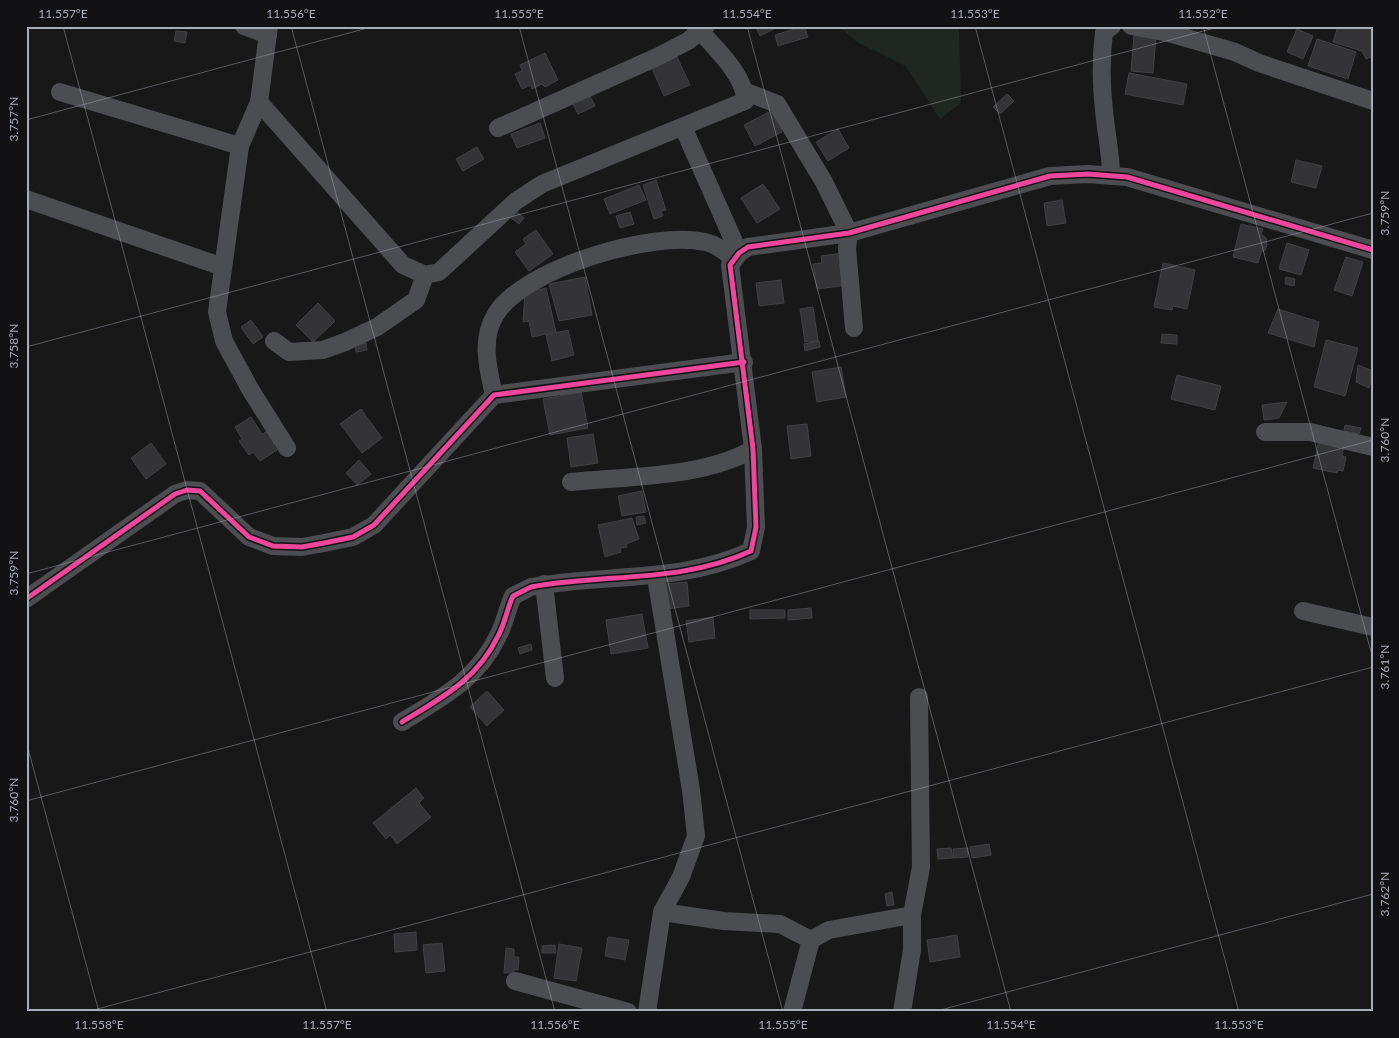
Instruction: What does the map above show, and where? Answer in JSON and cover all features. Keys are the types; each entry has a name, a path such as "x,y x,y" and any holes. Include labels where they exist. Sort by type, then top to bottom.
{"street":[{"path":"244,26 268,30 259,102 240,146 217,312 224,341 250,389 287,448"},
{"path":"1111,176 1111,153 1104,110 1103,45 1104,32 1112,26"},
{"path":"1130,26 1169,33 1235,52 1259,63 1373,101"},
{"path":"259,102 403,266 426,275 439,272 516,201 542,184 746,101 746,92 740,78 700,28 688,41 657,57 498,128"},
{"path":"60,92 240,146"},
{"path":"746,92 777,104 824,182 849,233 847,248 854,328"},
{"path":"683,127 736,256"},
{"path":"402,722 461,686 483,661 499,635 513,596 530,587 544,584 656,577 731,560 751,551 756,528 753,449 744,362 730,265 736,256 748,247 849,233 1050,176 1088,174 1127,177 1373,250"},
{"path":"26,199 223,267"},
{"path":"494,395 486,360 488,339 495,314 518,290 552,271 591,256 664,240 706,242 736,256"},
{"path":"274,341 289,352 323,350 345,342 377,327 416,300 426,275"},
{"path":"26,599 175,494 187,490 200,491 249,537 273,546 302,547 353,537 374,525 494,395 744,362"},
{"path":"1265,432 1310,432 1373,447"},
{"path":"571,482 675,472 734,460 753,449"},
{"path":"647,1012 662,912 681,877 696,836 691,790 656,577"},
{"path":"544,584 555,678"},
{"path":"1303,611 1373,626"},
{"path":"902,1012 912,950 912,914 921,867 919,698"},
{"path":"662,912 724,921 780,924 811,940"},
{"path":"792,1012 811,940 829,930 912,914"},
{"path":"515,981 628,1012"}],"shaded area":[{"path":"839,26 959,26 961,103 940,119 906,66 857,42"}],"building":[{"path":"756,26 780,26 760,36"},
{"path":"804,26 808,37 778,46 775,35"},
{"path":"1338,26 1373,26 1373,56 1366,59 1362,51 1333,42"},
{"path":"1297,29 1313,36 1303,59 1287,52"},
{"path":"176,31 187,32 185,43 174,41"},
{"path":"1134,35 1156,36 1153,73 1131,71"},
{"path":"1317,39 1356,52 1348,79 1308,66"},
{"path":"545,53 558,80 545,87 542,84 532,89 531,85 522,89 515,74 522,71 520,65"},
{"path":"677,57 690,85 664,96 652,68"},
{"path":"1129,73 1187,84 1183,105 1125,94"},
{"path":"589,94 595,106 578,114 572,102"},
{"path":"1007,94 1014,101 1000,114 993,107"},
{"path":"771,111 782,132 755,146 744,125"},
{"path":"540,123 545,138 517,148 511,134"},
{"path":"838,129 849,148 828,161 816,142"},
{"path":"477,147 484,159 463,171 456,159"},
{"path":"1296,160 1322,166 1316,188 1291,182"},
{"path":"656,180 666,210 661,211 663,216 654,219 643,185"},
{"path":"763,184 780,209 757,223 741,198"},
{"path":"639,185 646,200 610,214 604,199"},
{"path":"1062,200 1066,223 1047,226 1044,203"},
{"path":"517,212 524,218 519,224 510,217"},
{"path":"630,212 634,224 620,228 616,216"},
{"path":"1241,224 1263,229 1261,234 1266,238 1267,245 1265,250 1261,252 1258,263 1233,257"},
{"path":"536,230 553,254 529,271 515,252 526,244 523,239"},
{"path":"1287,243 1309,250 1301,275 1279,269"},
{"path":"843,253 847,285 817,289 813,264 822,263 821,256"},
{"path":"1346,257 1363,262 1352,296 1334,290"},
{"path":"1163,263 1195,270 1187,309 1173,306 1172,310 1154,307"},
{"path":"585,277 592,315 559,321 549,284"},
{"path":"1286,277 1295,279 1294,286 1285,284"},
{"path":"781,280 784,303 759,306 756,283"},
{"path":"546,288 556,332 532,337 529,321 523,322 525,293"},
{"path":"318,303 335,321 313,342 296,325"},
{"path":"813,307 818,341 805,342 800,309"},
{"path":"1278,309 1319,322 1314,347 1268,333"},
{"path":"251,320 263,337 253,344 241,327"},
{"path":"568,330 574,355 552,361 546,335"},
{"path":"1162,334 1177,335 1177,344 1161,343"},
{"path":"1326,340 1358,348 1345,396 1314,387"},
{"path":"819,341 820,347 805,351 804,344"},
{"path":"366,343 367,350 356,352 355,345"},
{"path":"1358,365 1373,371 1369,388 1356,382"},
{"path":"841,367 846,397 817,402 812,372"},
{"path":"1177,375 1221,386 1215,410 1171,399"},
{"path":"581,392 588,428 550,435 543,399"},
{"path":"1287,402 1279,418 1264,420 1262,405"},
{"path":"361,409 382,438 362,453 340,424"},
{"path":"251,417 262,434 267,431 276,444 273,445 277,450 260,461 253,452 249,455 239,441 242,439 235,427"},
{"path":"807,424 811,456 791,459 787,426"},
{"path":"1345,425 1361,428 1359,434 1344,431"},
{"path":"593,434 598,463 571,467 567,438"},
{"path":"1319,440 1344,445 1342,456 1346,457 1343,471 1338,470 1337,473 1313,468"},
{"path":"151,443 166,464 146,479 131,458"},
{"path":"359,460 371,474 357,485 346,473"},
{"path":"642,491 646,512 622,516 618,496"},
{"path":"644,516 646,523 637,525 636,517"},
{"path":"632,518 639,539 626,544 627,547 620,548 621,552 605,557 598,525"},
{"path":"687,582 689,606 666,609 664,584"},
{"path":"811,608 812,618 788,620 788,610"},
{"path":"750,610 785,610 785,618 750,619"},
{"path":"642,614 648,648 611,654 606,620"},
{"path":"713,617 715,638 689,642 686,621"},
{"path":"531,644 532,650 520,654 518,648"},
{"path":"487,691 504,710 487,726 470,707"},
{"path":"416,788 424,798 419,803 431,817 397,844 390,835 386,839 373,823"},
{"path":"989,844 991,855 972,858 970,847"},
{"path":"951,848 953,858 938,859 937,849"},
{"path":"968,848 968,857 954,858 953,849"},
{"path":"892,892 894,905 887,906 885,894"},
{"path":"416,932 417,950 395,952 394,934"},
{"path":"957,935 960,957 930,962 927,940"},
{"path":"608,937 629,940 625,960 605,956"},
{"path":"442,943 445,971 426,973 423,945"},
{"path":"559,944 582,948 576,981 554,978"},
{"path":"555,945 556,953 542,953 542,946"},
{"path":"506,948 514,949 514,957 519,957 518,970 514,970 513,973 504,973"}],"cycle path":[{"path":"402,722 444,696 480,665 498,636 513,596 531,587 697,569 751,551 756,527 753,449 730,265 739,253 748,247 849,233 1050,176 1088,174 1127,177 1373,250"},
{"path":"26,599 175,494 187,490 200,491 249,537 273,546 302,547 353,537 374,525 494,395 744,362"}]}
